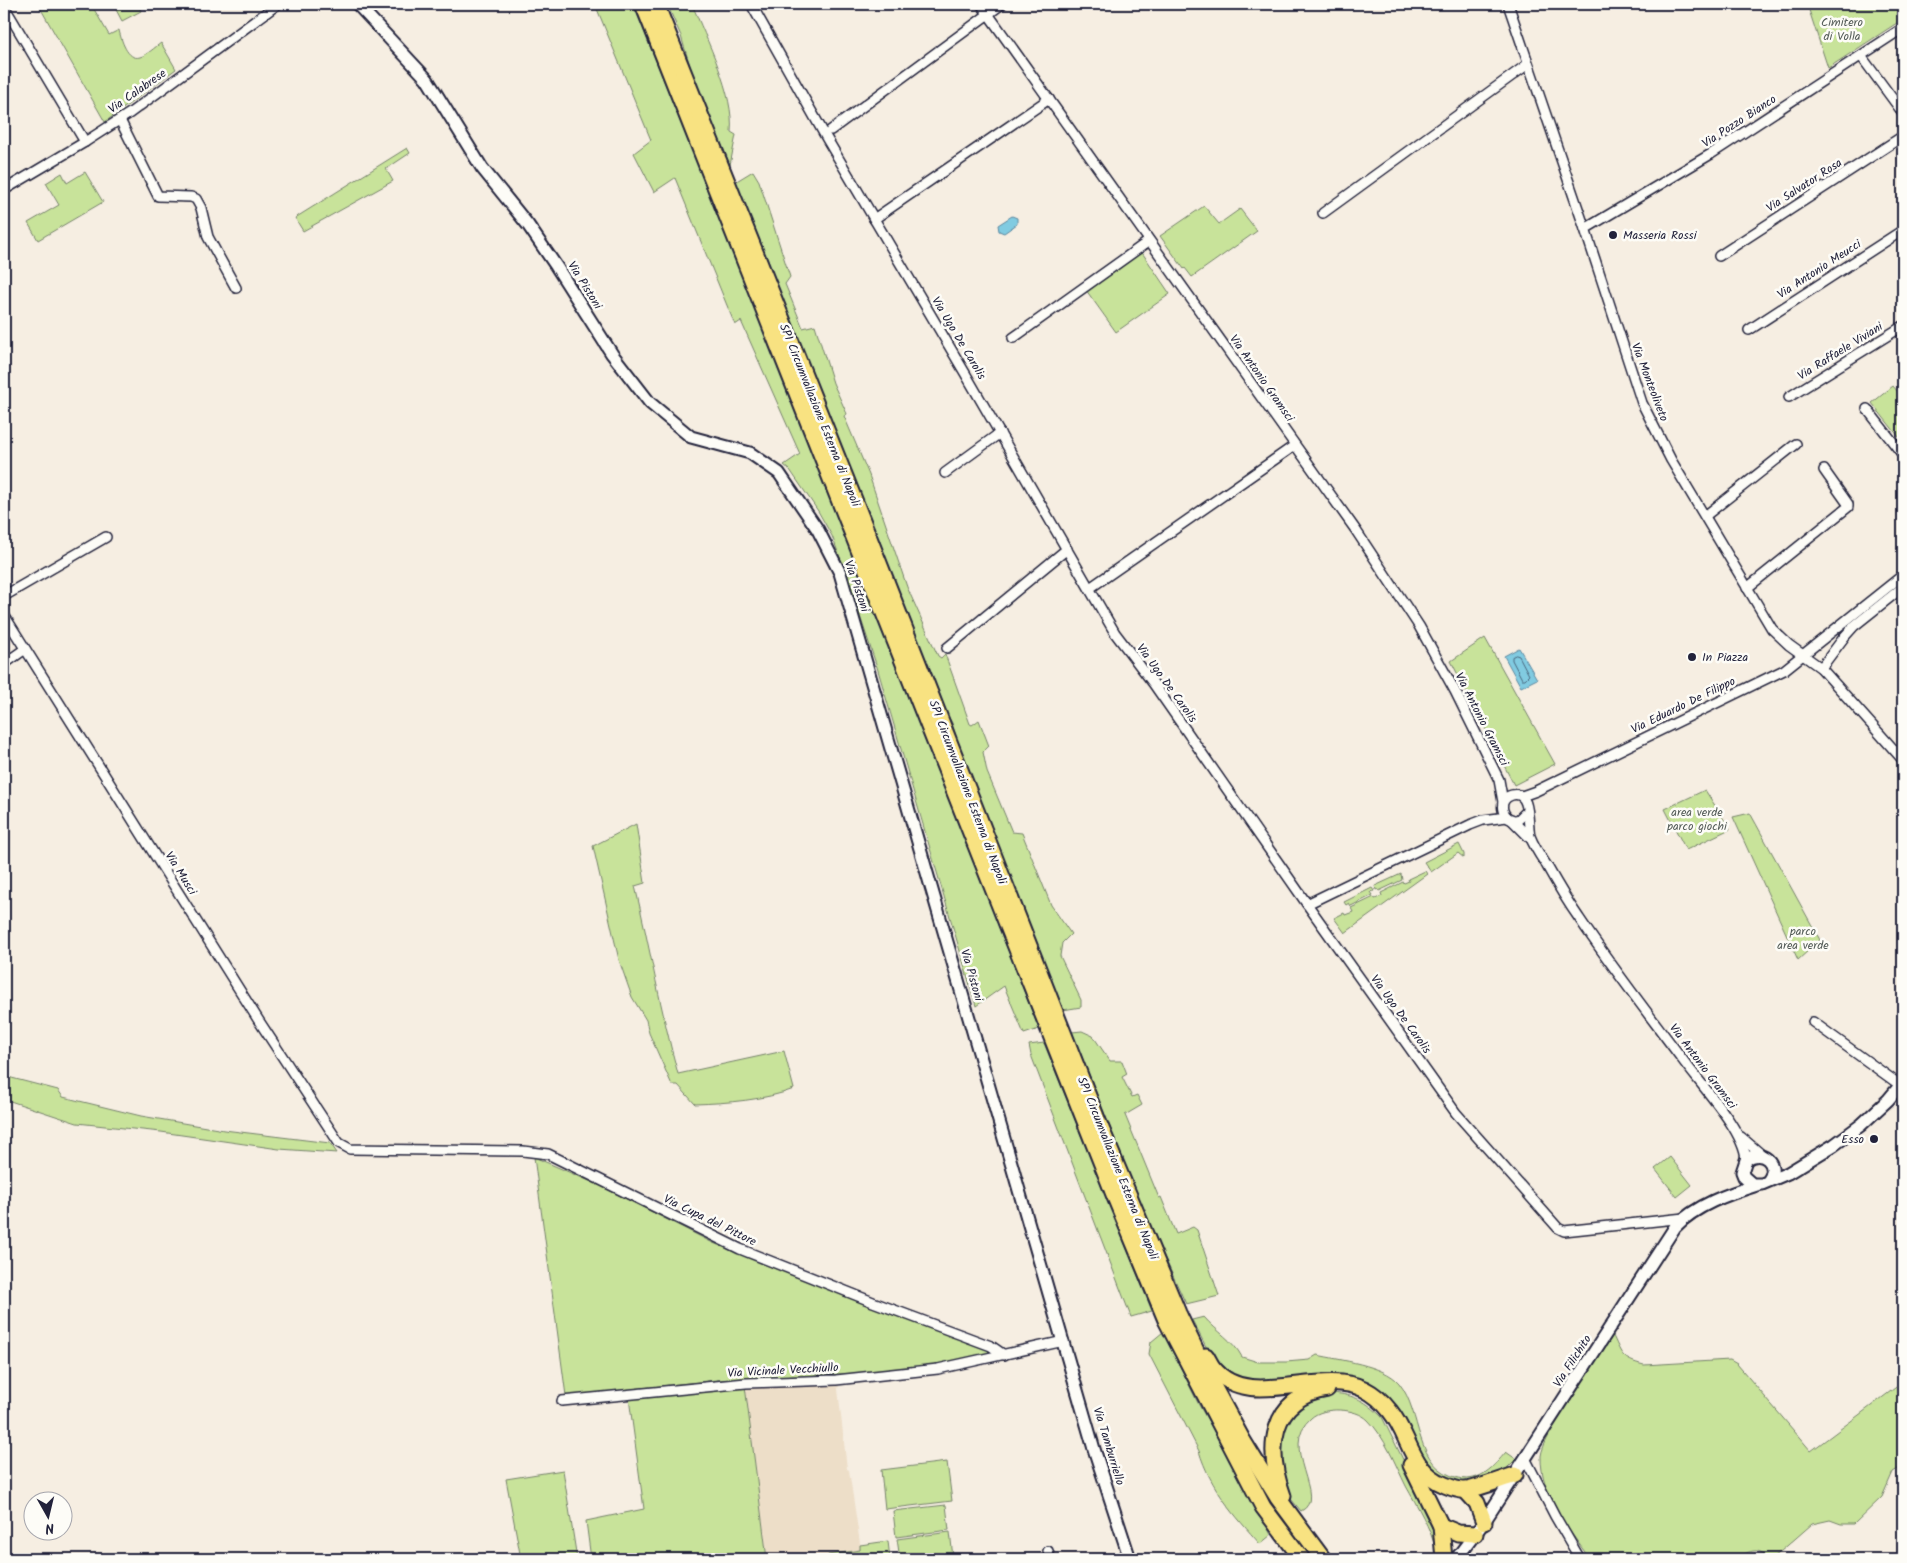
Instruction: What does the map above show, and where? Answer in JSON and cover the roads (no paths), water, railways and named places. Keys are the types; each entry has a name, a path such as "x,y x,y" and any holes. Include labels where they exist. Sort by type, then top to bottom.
{"highway":[{"name":"SP1 Circumvallazione Esterna di Napoli","path":"642,4 1115,1197 1166,1320 1263,1507 1302,1559"},
{"name":"SP1 Circumvallazione Esterna di Napoli","path":"656,4 853,497 1097,1119 1186,1332 1215,1390 1299,1528 1323,1559"},
{"path":"1186,1332 1214,1370 1227,1380 1238,1385 1250,1388 1328,1382 1347,1383 1379,1398 1391,1412 1423,1472 1438,1482 1465,1490 1514,1475"},
{"path":"1282,1501 1273,1453 1275,1432 1285,1411 1299,1399 1317,1390 1331,1388 1346,1390 1366,1398 1383,1414 1441,1526 1444,1559"},
{"path":"1441,1526 1458,1533 1480,1528 1477,1503 1465,1490"}],"street":[{"name":"Via Calabrese","path":"4,190 120,120 278,4"},
{"name":"Via Pistoni","path":"357,4 427,79 482,168 528,225 612,354 650,403 691,437 750,453 779,473 818,530 840,573 1064,1341"},
{"name":"Via Ugo De Carolis","path":"751,4 1115,633 1154,683 1307,904 1456,1113 1558,1228 1564,1230 1684,1218"},
{"name":"Via Antonio Gramsci","path":"982,4 1294,446 1355,529 1419,626 1455,691 1499,780 1503,811 1531,840 1579,919 1737,1133 1744,1146 1746,1160"},
{"path":"830,130 1002,4"},
{"name":"Via Monteoliveto","path":"1508,4 1585,228 1642,403 1667,453 1772,628 1790,645 1821,668 1903,760"},
{"path":"4,6 85,142"},
{"name":"Via Pozzo Bianco","path":"1585,228 1711,154 1903,28"},
{"path":"1861,56 1903,113"},
{"path":"1322,213 1528,64"},
{"path":"874,219 1049,99"},
{"path":"120,120 158,196 191,196 199,204 208,237 236,288"},
{"name":"Via Salvator Rosa","path":"1719,256 1903,136"},
{"name":"Via Antonio Meucci","path":"1749,330 1903,230"},
{"path":"1013,338 1149,241"},
{"name":"Via Raffaele Viviani","path":"1789,397 1903,326"},
{"path":"1867,409 1903,455"},
{"path":"945,473 1000,434"},
{"path":"1705,516 1796,444"},
{"path":"1090,588 1294,446"},
{"path":"1747,588 1848,507 1848,504 1824,470"},
{"path":"4,596 106,537"},
{"path":"947,648 1067,549"},
{"name":"Via Eduardo De Filippo","path":"1523,801 1536,791 1784,670 1903,575"},
{"path":"1821,668 1850,631 1903,587"},
{"name":"Via Musci","path":"4,615 258,1021 339,1143"},
{"path":"4,664 25,649"},
{"name":"Via Antonio Gramsci","path":"1499,780 1523,801 1531,840"},
{"path":"1307,904 1457,830 1488,819 1519,819 1523,801 1507,797 1503,804 1488,819"},
{"path":"1813,1022 1902,1083"},
{"name":"Via Filichito","path":"1456,1559 1480,1528 1675,1228 1684,1218 1726,1196 1788,1173 1834,1145 1861,1125 1888,1100 1902,1083"},
{"name":"Via Antonio Gramsci","path":"1737,1133 1762,1155"},
{"name":"Via Cupa del Pittore","path":"339,1143 350,1149 523,1151 548,1154 740,1249 991,1346 1004,1355"},
{"path":"1753,1155 1762,1155 1768,1158 1772,1164 1773,1171 1762,1183 1747,1181 1742,1172 1746,1160 1753,1155"},
{"path":"1772,1164 1780,1166 1800,1165"},
{"name":"Via Filichito","path":"1726,1196 1742,1172"},
{"path":"1004,1355 1064,1341"},
{"name":"Via Tamburriello","path":"1064,1341 1094,1449 1130,1559"},
{"name":"Via Vicinale Vecchiullo","path":"562,1401 746,1383 836,1380 938,1368 1004,1355"},
{"path":"1526,1458 1555,1516 1580,1559"}],"water":[{"path":"1012,216 1017,218 1017,224 1004,233 999,231 998,225"},
{"path":"1519,648 1537,679 1521,687 1504,656"}],"place":[{"name":"Masseria Rossi","path":"1613,235"},
{"name":"In Piazza","path":"1692,657"},
{"name":"Esso","path":"1874,1139"}],"park label":[{"name":"Cimitero di Volla","path":"1842,29"},
{"name":"area verde parco giochi","path":"1697,819"},
{"name":"parco area verde","path":"1803,938"}]}
